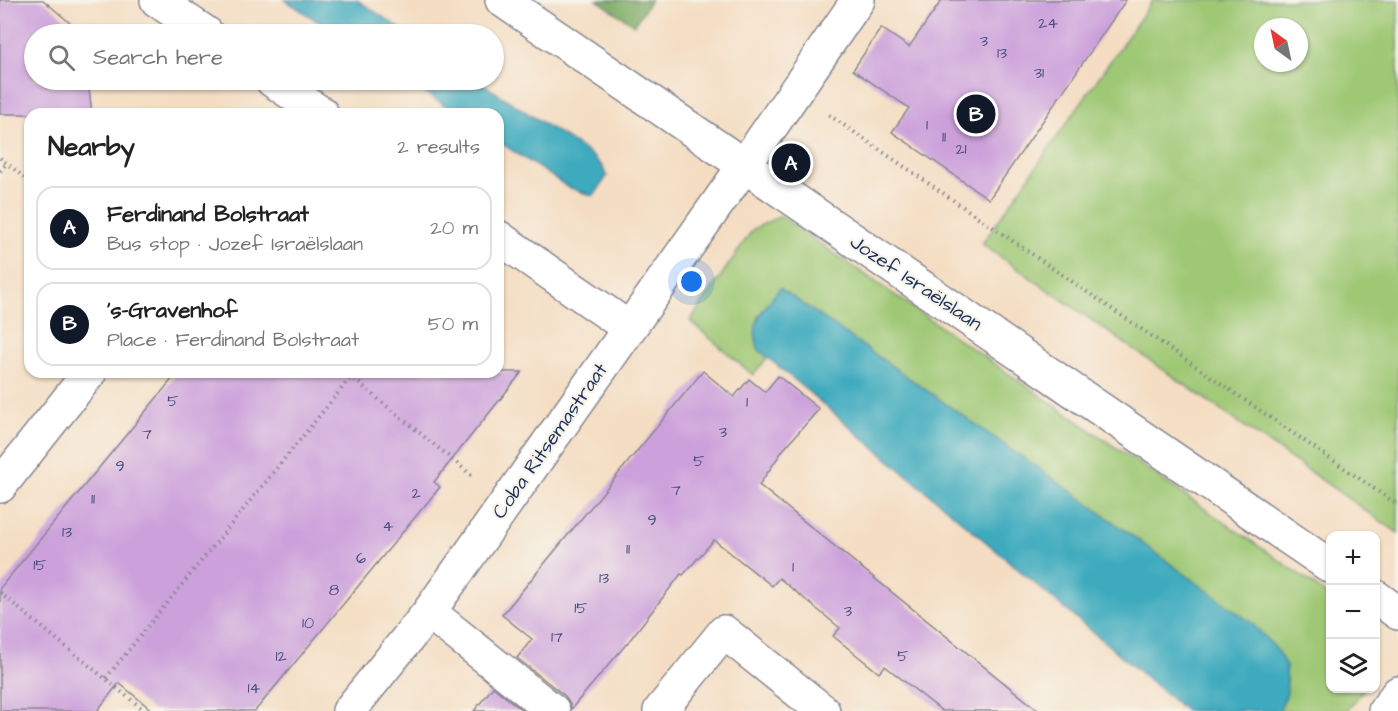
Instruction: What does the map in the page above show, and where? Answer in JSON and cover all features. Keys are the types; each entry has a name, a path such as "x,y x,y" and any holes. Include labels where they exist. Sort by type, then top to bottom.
{"street":[{"path":"158,0 193,24"},
{"name":"Jozef Israëlslaan","path":"502,0 1326,563"},
{"name":"Coba Ritsemastraat","path":"349,711 429,612 744,166 858,0"},
{"path":"284,90 305,108"},
{"path":"504,241 628,328"},
{"path":"0,486 85,378"},
{"path":"1380,600 1398,613"},
{"path":"429,612 553,711"},
{"path":"660,711 724,632 823,711"},
{"path":"1384,711 1398,693"}],"path":[{"path":"795,92 1398,505"},
{"path":"0,158 24,177"},
{"path":"0,171 7,163"},
{"path":"105,678 350,378"},
{"path":"352,378 506,503"},
{"path":"0,593 145,711"}],"green space":[{"path":"597,0 651,0 634,25"},
{"path":"1153,0 1398,0 1398,533 982,244"},
{"path":"780,216 1308,580 1326,595 1326,693 1361,693 1347,711 1279,711 1287,693 1253,624 1075,494 780,288 757,318 759,350 768,357 753,375 690,321 753,229"}],"water":[{"path":"285,0 357,0 394,24 322,24"},
{"path":"421,90 492,90 589,153 602,166 607,176 592,196 568,187 504,145 504,108 449,108"},
{"path":"780,288 1075,494 1253,624 1277,650 1286,666 1287,693 1279,711 1186,711 759,350 755,331 756,323"}],"building":[{"path":"0,0 43,0 71,24 24,24 24,90 89,90 91,108 24,108 24,114 0,114"},
{"path":"942,0 1126,0 989,199 892,132 909,108 853,70 881,28 909,47"},
{"path":"703,371 734,397 749,379 765,392 778,376 819,409 783,450 759,485 1039,711 942,711 885,666 879,673 833,636 840,628 779,578 772,586 714,540 683,575 681,574 629,641 571,709 565,696 517,658 532,639 502,615"},
{"path":"504,372 522,372 434,482 440,487 255,711 153,711 119,683 97,711 0,711 0,588 173,378 504,378"},
{"path":"493,687 523,711 474,711"}],"place":[{"name":"'s-Gravenhof","path":"976,114"},
{"name":"Ferdinand Bolstraat","path":"791,163"}]}
